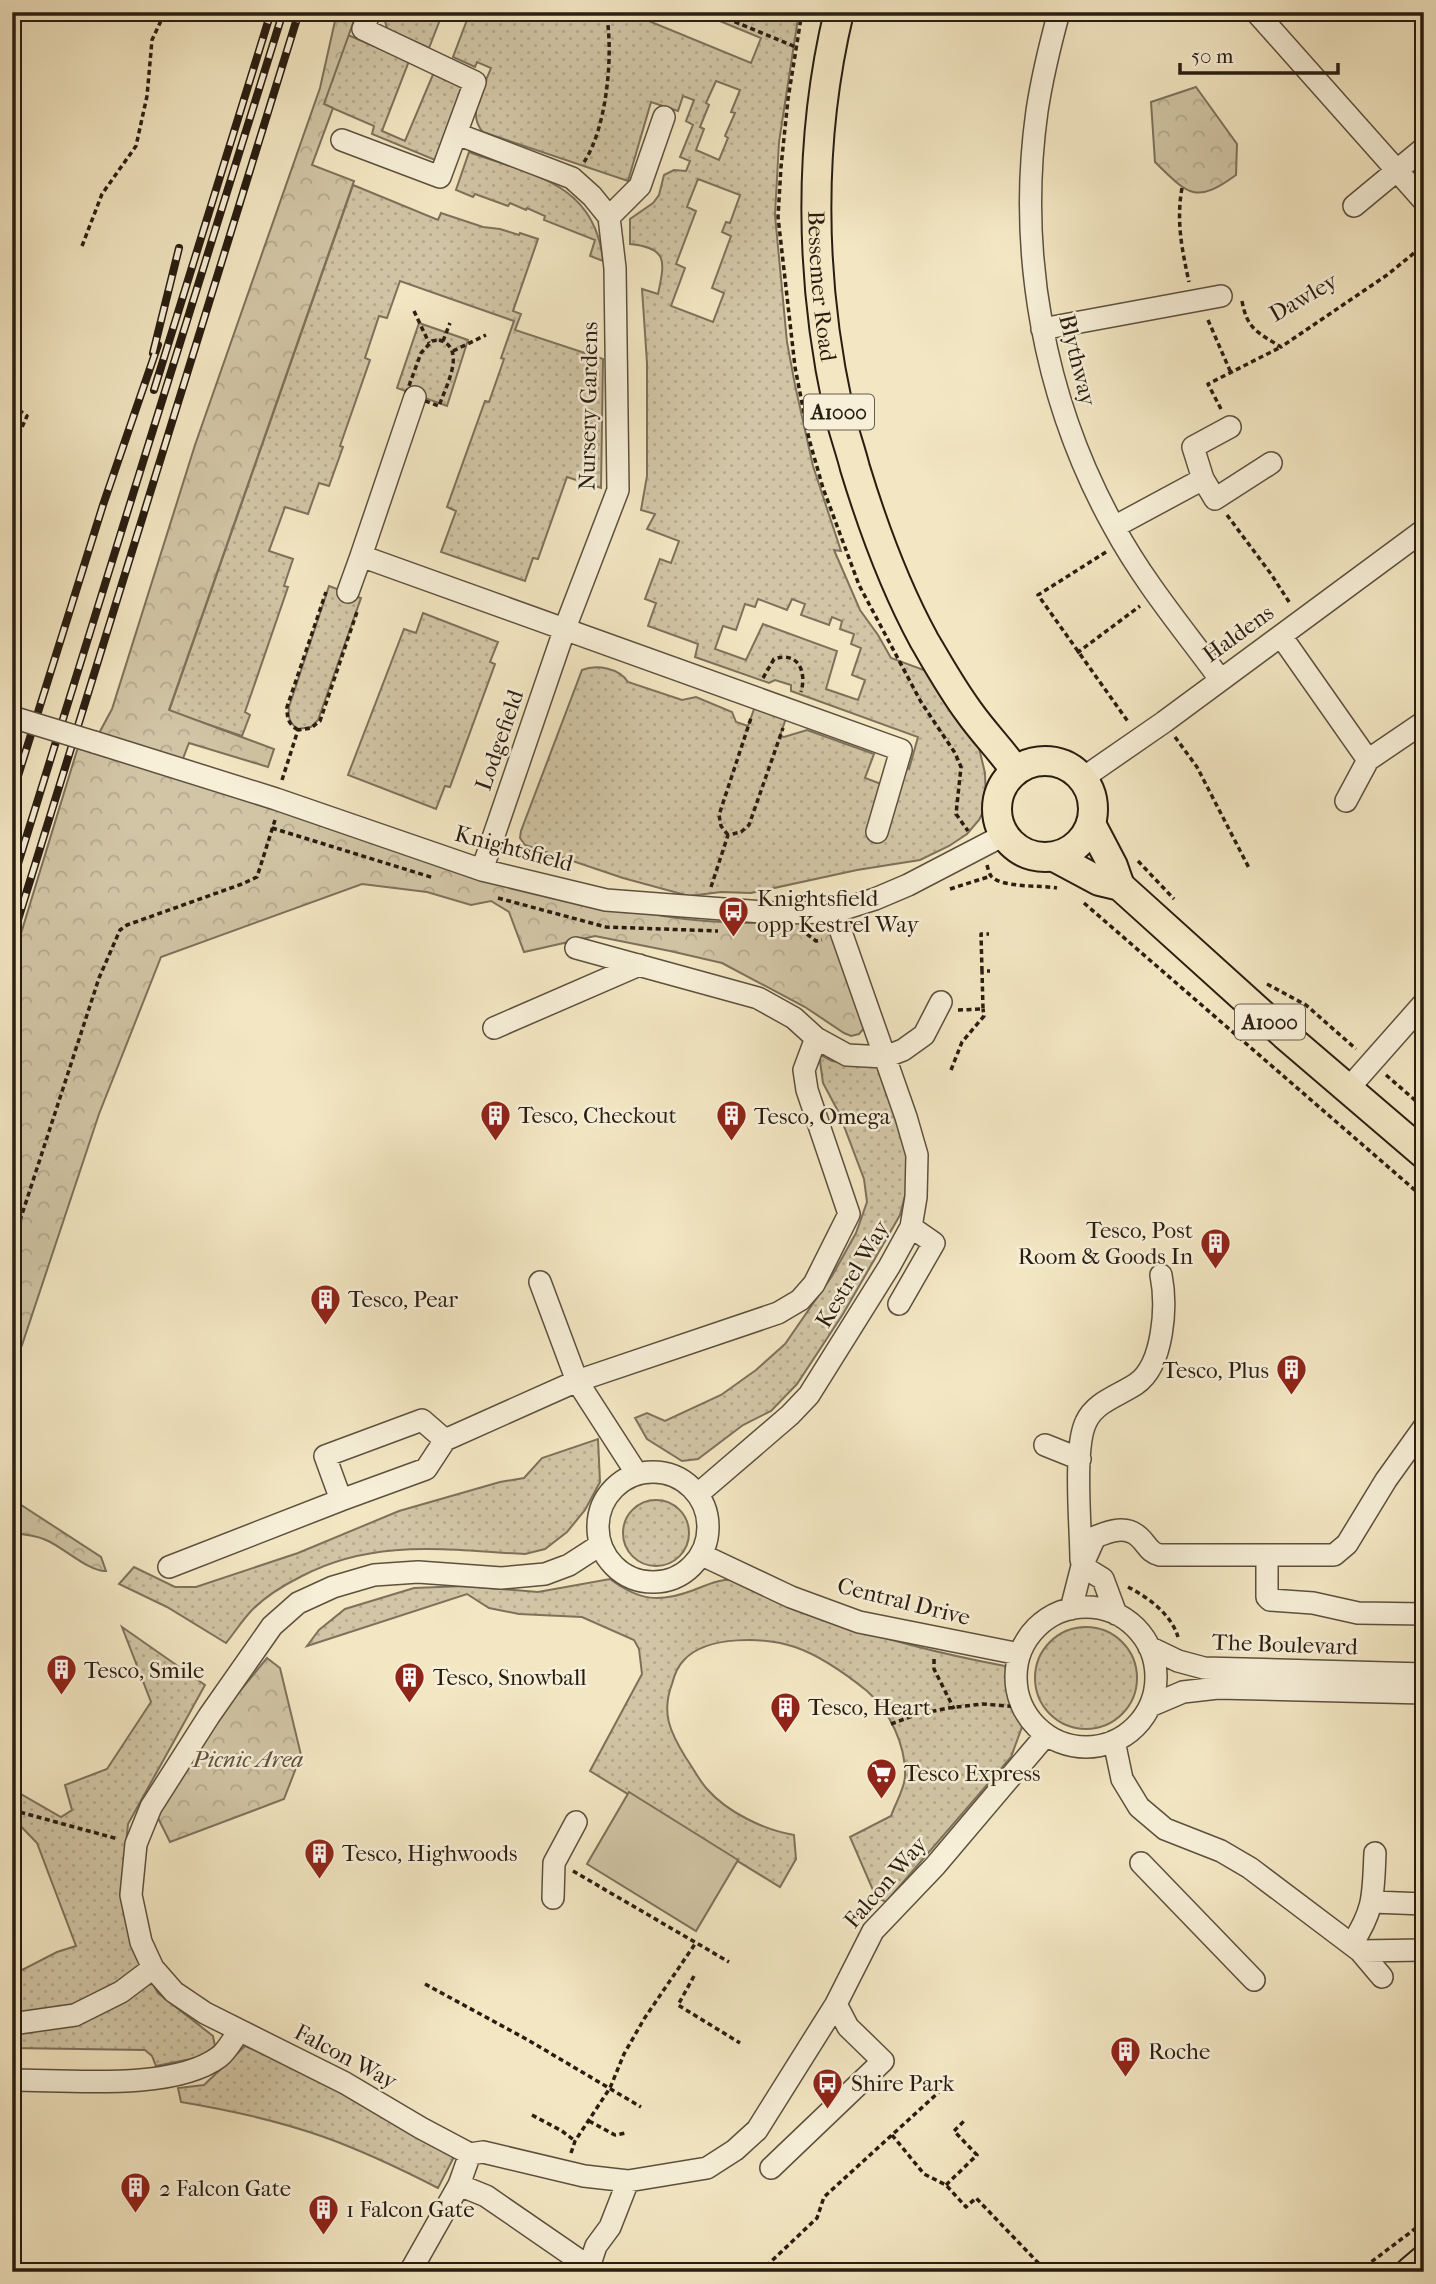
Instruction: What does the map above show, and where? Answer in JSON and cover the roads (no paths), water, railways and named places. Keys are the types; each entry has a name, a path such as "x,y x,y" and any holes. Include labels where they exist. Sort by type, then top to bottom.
{"main road":[{"name":"Bessemer Road","path":"839,12 821,115 816,178 817,247 823,310 838,408 870,519 900,593 925,641 968,712 1015,770"},
{"path":"1004,835 998,818 998,802 1005,780 1015,770 1028,763 1045,761 1070,768 1083,778"},
{"name":"A1000","path":"1083,778 1091,795 1091,824 1113,866 1120,886 1174,937 1424,1154"},
{"path":"1056,858 1075,849 1085,838 1091,824"},
{"name":"A1000","path":"1004,835 1029,855 1056,858 1099,881 1120,886"},
{"path":"1410,2272 1424,2260"}],"street":[{"path":"342,140 440,177 475,82 363,29 370,12"},
{"name":"Blythway","path":"1059,12 1037,110 1031,166 1031,242 1049,363 1069,430 1088,478 1118,534 1157,594 1220,679"},
{"path":"1256,12 1424,201"},
{"path":"457,134 572,178 592,195 609,217 640,186 663,117"},
{"path":"1354,206 1424,148"},
{"name":"Nursery Gardens","path":"565,628 618,490 615,268 609,217"},
{"path":"1042,329 1231,295"},
{"path":"348,592 415,397"},
{"path":"1230,427 1193,447 1203,479 1215,499 1271,463"},
{"path":"1118,534 1203,479"},
{"name":"Haldens","path":"1083,778 1164,722 1424,530"},
{"path":"361,555 901,750 877,832"},
{"name":"Lodgefield","path":"482,870 565,628"},
{"path":"1281,636 1368,760"},
{"name":"Knightsfield","path":"12,716 279,800 482,870 606,900 775,913 834,912 908,885 1004,835"},
{"path":"1346,801 1368,760 1424,722"},
{"name":"Kestrel Way","path":"698,1494 790,1415 809,1395 911,1227 916,1196 917,1155 834,912"},
{"path":"576,948 758,998 794,1018 816,1038 847,1055 885,1057 903,1050 924,1035 940,1005"},
{"path":"494,1028 639,965"},
{"path":"1348,1089 1424,1003"},
{"path":"169,1567 426,1469 445,1440 577,1381 778,1314 800,1300 814,1284 849,1214 807,1090 804,1070 816,1038"},
{"path":"899,1304 934,1243 911,1227"},
{"path":"1082,1566 1080,1459 1083,1429 1097,1406 1138,1383 1150,1370 1164,1317 1161,1275"},
{"path":"540,1282 577,1381 637,1474"},
{"path":"341,1500 325,1456 422,1420 445,1440"},
{"path":"1071,1609 1082,1566 1096,1537 1111,1531 1126,1530 1139,1537 1150,1552 1160,1555 1334,1555 1347,1544 1386,1480 1424,1427"},
{"path":"1045,1445 1080,1459"},
{"path":"637,1474 670,1474 686,1482 698,1494 706,1508 708,1540 702,1555 690,1569 675,1579 657,1583 638,1581 615,1567 600,1545 600,1510 615,1488 637,1474"},
{"name":"Falcon Way","path":"600,1545 569,1565 545,1574 501,1578 418,1572 373,1575 332,1587 298,1603 272,1626 209,1716 151,1807 136,1844 131,1895 141,1942 153,1968 174,1992 205,2013 345,2083 470,2154 483,2152 564,2172 628,2181 708,2168 735,2150 757,2130 835,2004 873,1931 935,1866 1046,1735"},
{"name":"Central Drive","path":"702,1555 791,1597 859,1622 1020,1654"},
{"path":"1267,1555 1267,1597 1270,1600 1313,1603 1359,1613 1424,1614"},
{"path":"1082,1566 1103,1579 1116,1615"},
{"path":"1100,1608 1137,1629 1149,1647 1156,1666 1156,1686 1150,1706 1139,1723 1124,1737 1085,1748 1064,1744 1046,1735 1032,1722 1022,1707 1017,1690 1016,1672 1020,1654 1029,1637 1042,1622 1059,1612 1071,1609 1100,1608"},
{"name":"The Boulevard","path":"1149,1647 1178,1661 1204,1668 1424,1674"},
{"name":"The Boulevard","path":"1150,1706 1182,1692 1218,1688 1424,1693"},
{"path":"1114,1741 1122,1779 1139,1807 1165,1829 1221,1851 1250,1868 1356,1947 1382,1977"},
{"path":"553,1898 554,1864 576,1822"},
{"path":"1356,1947 1373,1902 1375,1853"},
{"path":"1141,1863 1254,1980"},
{"path":"1373,1902 1424,1904"},
{"path":"1356,1947 1424,1950"},
{"path":"12,2024 75,2015 121,1992 153,1968"},
{"path":"772,2168 883,2061 848,2027 835,2004"},
{"path":"12,2080 139,2080 165,2077 198,2069 221,2056 239,2031"},
{"path":"410,2272 459,2185 470,2154"},
{"path":"459,2185 486,2196 589,2267 596,2246 610,2227 628,2181"}],"railway":[{"path":"154,390 271,12"},
{"path":"12,883 283,12"},
{"path":"12,939 299,12"},
{"path":"153,353 179,248"},
{"path":"12,795 103,505 158,345"}],"place":[{"name":"Knightsfield opp Kestrel Way","path":"734,938"},
{"name":"Tesco, Checkout","path":"495,1142"},
{"name":"Tesco, Omega","path":"731,1143"},
{"name":"Tesco, Post Room & Goods In","path":"1216,1270"},
{"name":"Tesco, Pear","path":"325,1326"},
{"name":"Tesco, Plus","path":"1292,1397"},
{"name":"Tesco, Smile","path":"61,1697"},
{"name":"Tesco, Snowball","path":"410,1704"},
{"name":"Tesco, Heart","path":"785,1734"},
{"name":"Tesco Express","path":"881,1800"},
{"name":"Tesco, Highwoods","path":"319,1880"},
{"name":"Roche","path":"1125,2078"},
{"name":"Shire Park","path":"828,2110"},
{"name":"2 Falcon Gate","path":"136,2215"},
{"name":"1 Falcon Gate","path":"323,2236"}],"park label":[{"name":"Picnic Area","path":"248,1759"}]}
